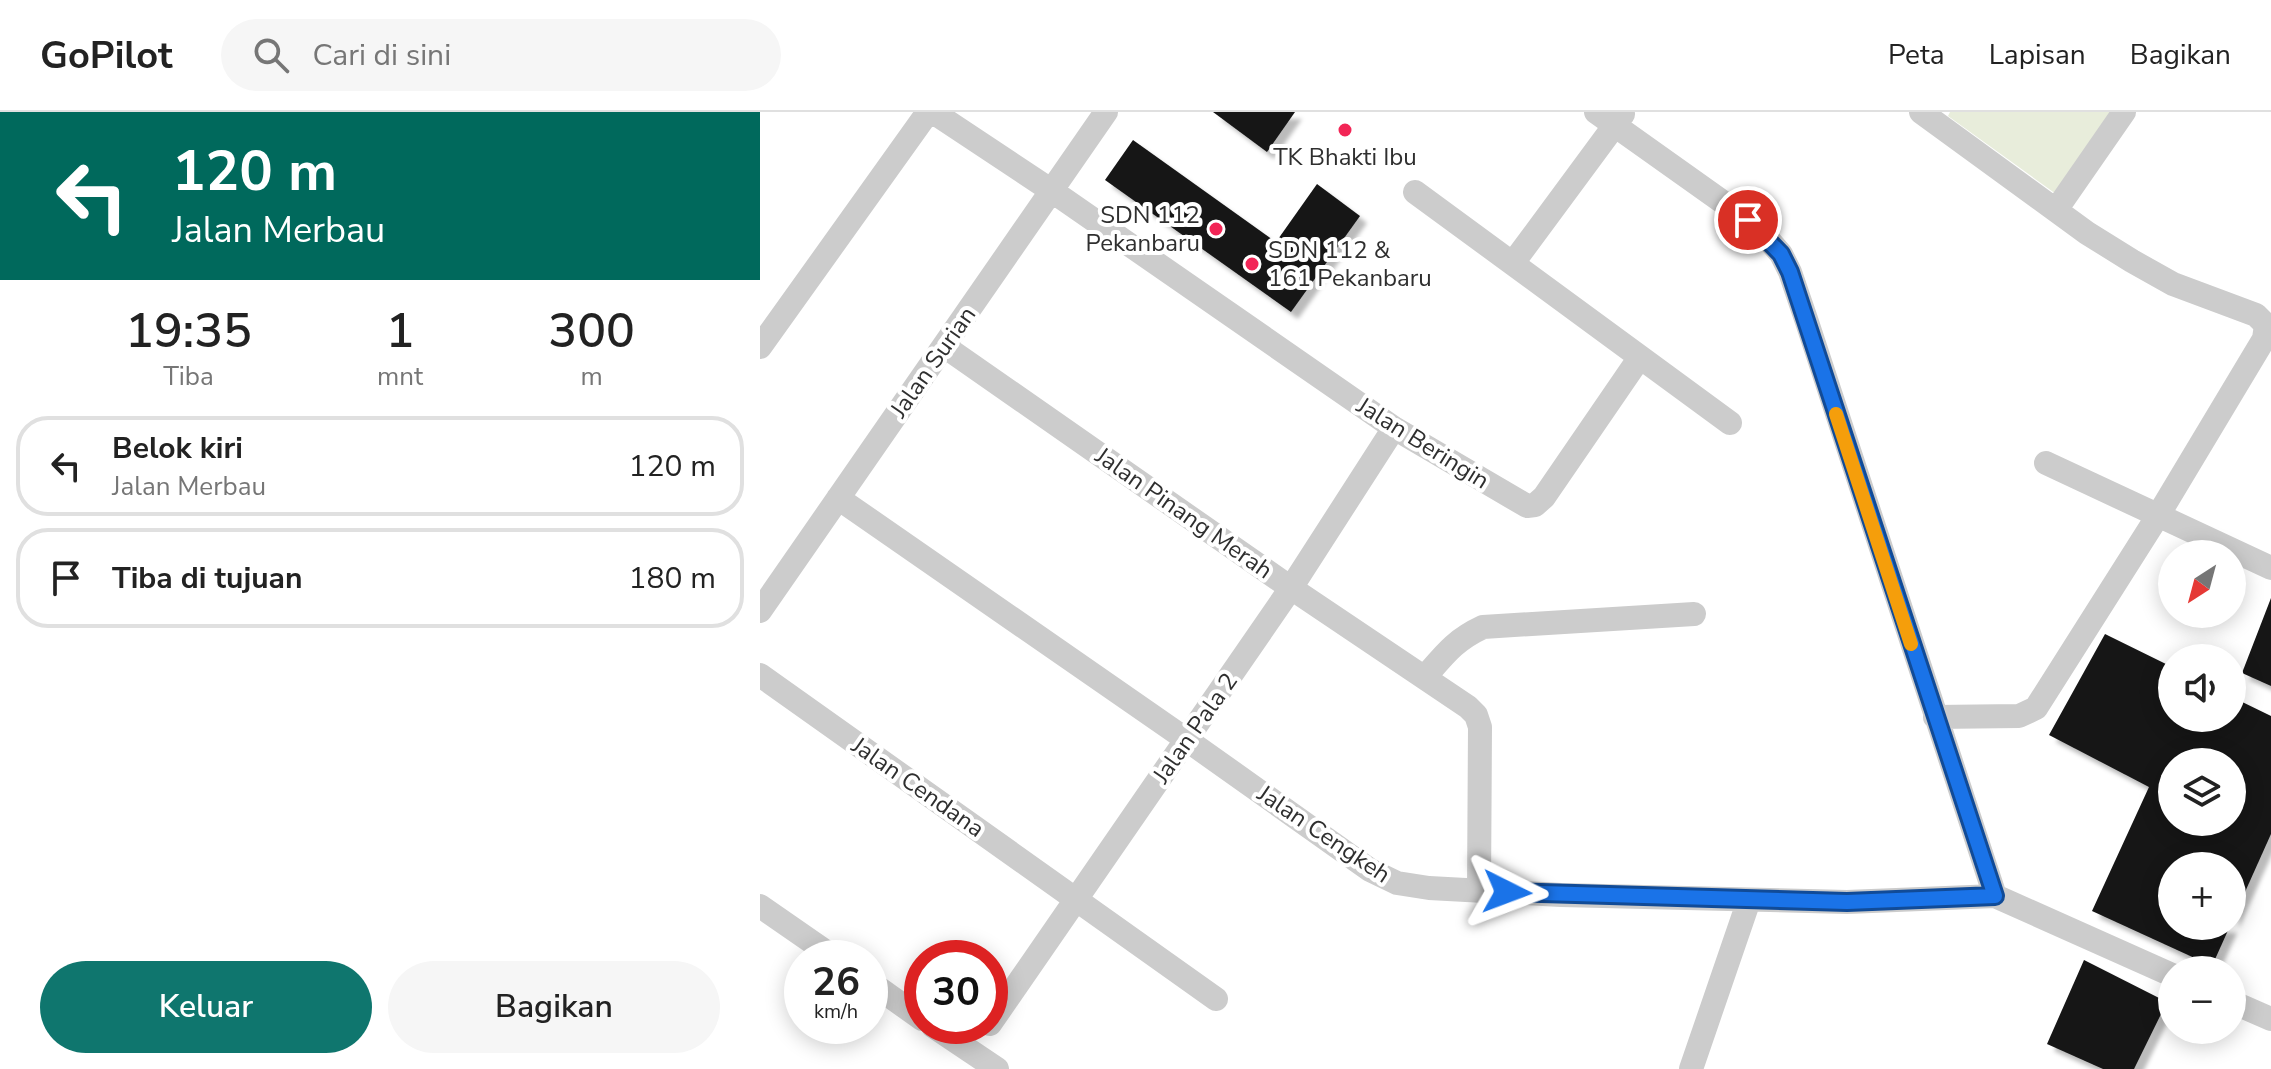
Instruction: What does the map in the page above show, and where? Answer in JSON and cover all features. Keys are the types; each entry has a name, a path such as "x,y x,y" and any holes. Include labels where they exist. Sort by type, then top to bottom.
{"street":[{"name":"Jalan Beringin","path":"931,112 1052,191 1394,428 1527,506 1535,505 1544,497 1640,357"},
{"path":"760,347 931,112"},
{"name":"Jalan Surian","path":"760,611 1106,112"},
{"path":"1921,112 2087,233 2173,284 2256,315 2266,325 2264,339 2159,514 2036,708 2019,716 1935,717"},
{"path":"2056,210 2124,112"},
{"path":"1513,263 1611,116 1748,220 1781,254 1798,297 1995,896 2158,969"},
{"path":"1415,192 1730,423"},
{"name":"Jalan Pinang Merah","path":"944,346 1476,715 1480,727 1479,891"},
{"name":"Jalan Pala 2","path":"1008,997 1291,588 1394,428"},
{"path":"2046,463 2271,568"},
{"name":"Jalan Cengkeh","path":"838,498 1370,870 1397,883 1479,891 1749,900 1847,902 1995,896"},
{"path":"1425,677 1463,636 1483,627 1694,614"},
{"name":"Jalan Cendana","path":"760,675 1216,999"},
{"path":"1691,1069 1749,900"},
{"path":"760,906 809,940"},
{"path":"2246,1008 2271,1019"},
{"path":"949,1044 965,1061 997,1069"},
{"name":"Jalan Pala 2","path":"965,1061 976,1044"}],"green space":[{"path":"1950,112 2113,112 2056,194 1948,116"}],"building":[{"path":"1213,112 1295,112 1267,152"},
{"name":"SDN 112 Pekanbaru","path":"1133,140 1276,242 1317,184 1360,216 1291,312 1105,180"},
{"path":"2271,598 2271,686 2246,675 2246,663"},
{"path":"2105,634 2158,660 2158,732 2246,732 2246,704 2271,716 2271,834 2246,890 2246,852 2158,852 2158,940 2224,940 2216,956 2190,956 2092,911 2149,787 2049,735"},
{"path":"2084,960 2158,997 2158,1020 2134,1069 2103,1069 2047,1044"}],"slow traffic":[{"path":"1836,414 1911,644"}],"place":[{"name":"TK Bhakti Ibu","path":"1345,130"},
{"name":"SDN 112 Pekanbaru","path":"1216,229"},
{"name":"SDN 112 & 161 Pekanbaru","path":"1252,264"}],"route":[{"path":"1507,892 1847,902 1995,896 1790,272 1781,254 1748,220"}]}
